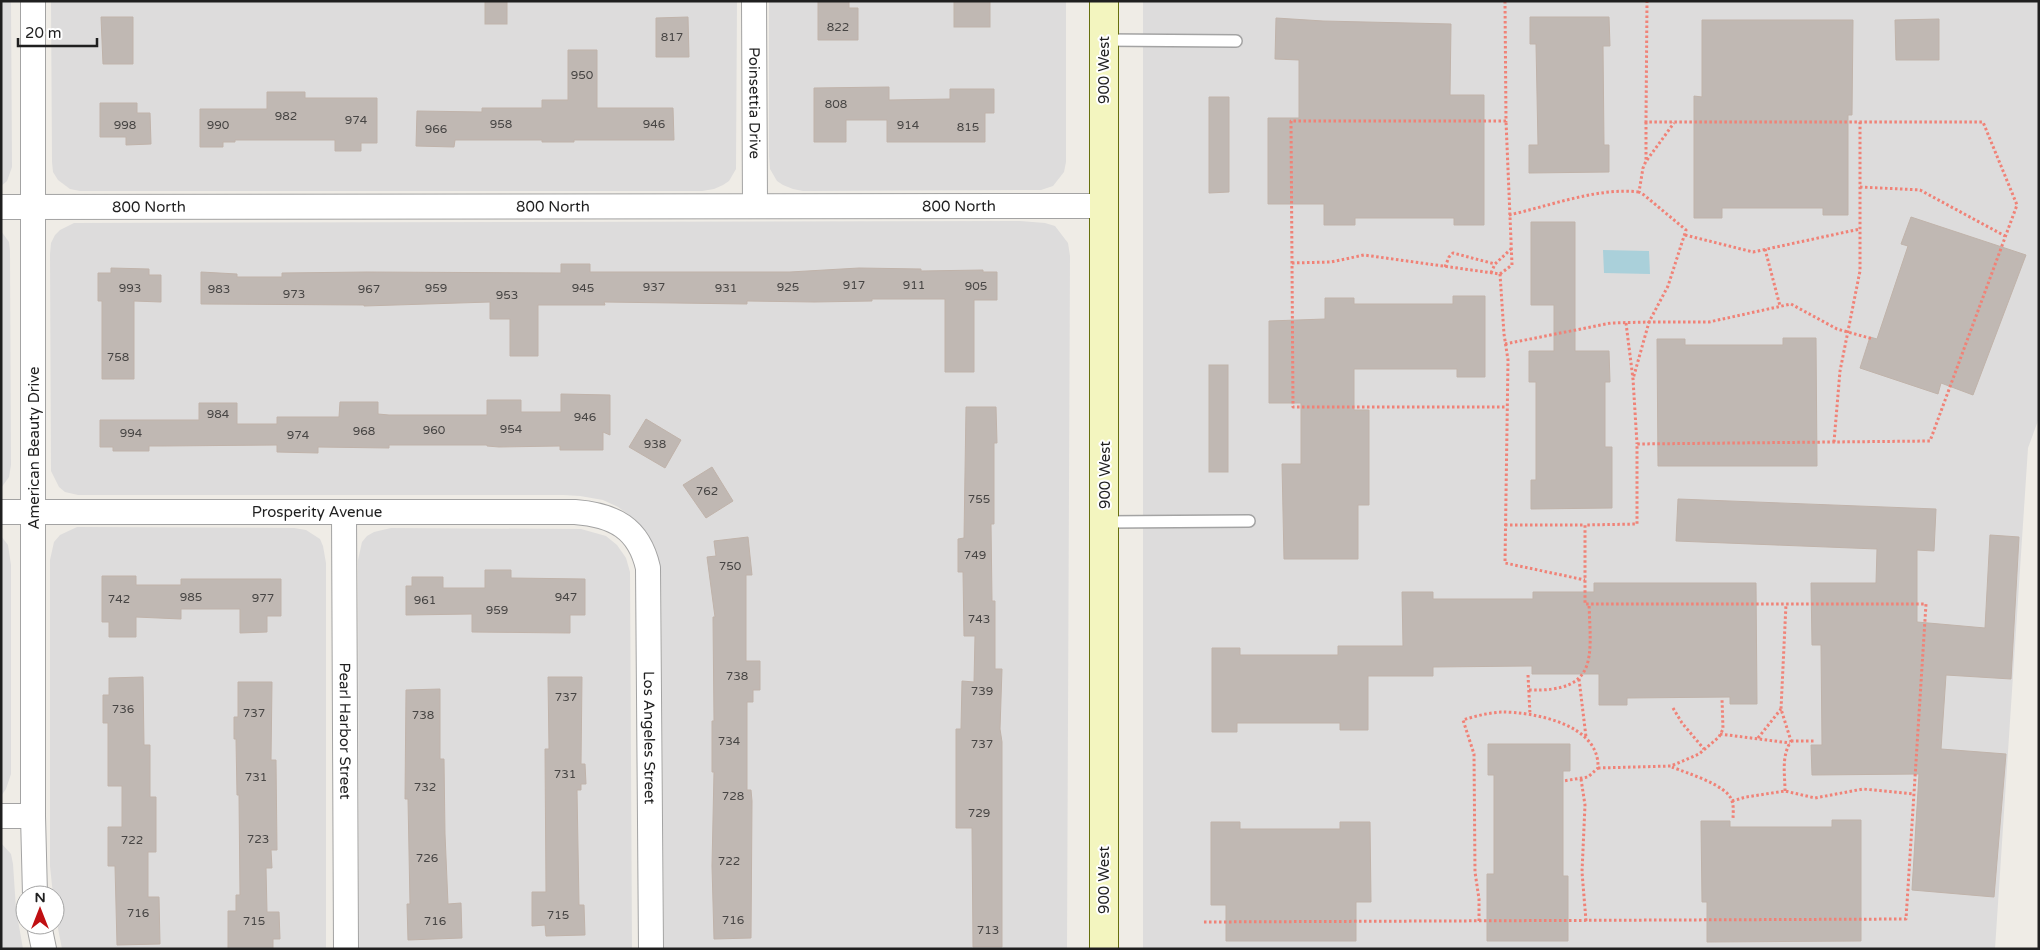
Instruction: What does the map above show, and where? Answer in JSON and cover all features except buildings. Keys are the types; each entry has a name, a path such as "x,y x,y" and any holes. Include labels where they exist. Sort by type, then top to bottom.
{"main road":[{"name":"900 West","path":"1104,1 1104,949"}],"street":[{"name":"American Beauty Drive","path":"33,1 35,885"},
{"name":"Poinsettia Drive","path":"754,1 754,206"},
{"name":"800 North","path":"1,207 1104,206"},
{"name":"Prosperity Avenue","path":"1,512 575,512 604,517 618,522 630,531"},
{"name":"Pearl Harbor Street","path":"344,512 346,949"},
{"name":"Los Angeles Street","path":"630,531 639,542 645,554 649,575 651,949"},
{"path":"1,816 34,816"},
{"path":"41,935 44,949"}],"lane":[{"path":"1104,40 1236,41"},
{"path":"1105,522 1249,521"}],"path":[{"path":"1292,263 1331,262 1364,256 1500,274 1512,266 1506,121 1505,1"},
{"path":"1646,161 1647,1"},
{"path":"1506,121 1291,121 1292,407 1507,407"},
{"path":"1637,444 1930,441 2017,205 1983,122 1646,122"},
{"path":"1638,192 1642,168 1674,122"},
{"path":"1834,442 1840,371 1860,271 1860,122"},
{"path":"1860,187 1920,190 2005,236"},
{"path":"1509,216 1593,195 1628,191 1644,195 1686,230 1668,286 1650,322 1633,379"},
{"path":"1685,235 1753,252 1860,229"},
{"path":"1492,273 1496,264 1511,248"},
{"path":"1765,249 1780,306"},
{"path":"1445,267 1448,257 1453,253 1496,264"},
{"path":"1500,274 1505,344 1508,360 1505,563 1585,580"},
{"path":"1505,344 1611,323 1709,322 1791,304 1838,328 1873,339"},
{"path":"1505,525 1637,524 1637,444 1633,379 1626,323"},
{"path":"1630,357 1640,356"},
{"path":"1204,922 1906,919 1926,604 1585,604 1585,525"},
{"path":"1529,690 1564,688 1583,676 1588,662 1590,646 1589,604"},
{"path":"1785,791 1784,766 1790,742 1781,708 1786,604"},
{"path":"1528,675 1530,714"},
{"path":"1579,679 1586,738"},
{"path":"1562,781 1588,777 1598,768 1671,766 1692,757 1720,734 1723,728 1722,699"},
{"path":"1673,708 1682,723 1704,749"},
{"path":"1758,738 1781,708"},
{"path":"1479,921 1479,898 1475,872 1474,754 1463,720 1501,712 1530,714 1560,722 1586,738 1593,745 1597,754 1598,768"},
{"path":"1720,734 1790,742 1816,741"},
{"path":"1671,766 1719,786 1729,794 1732,801 1733,820"},
{"path":"1581,779 1585,805 1582,872 1586,921"},
{"path":"1732,801 1785,791 1815,798 1863,789 1914,794"}],"shaded area":[{"path":"1,1 11,1 12,167 7,181 1,186"},
{"path":"51,1 737,1 736,169 729,181 723,185 702,191 80,191 70,189 58,180 53,172"},
{"path":"769,1 1066,1 1066,162 1064,172 1053,186 1041,190 803,191 783,185 777,181 770,169 769,156"},
{"path":"1143,1 2039,1 2039,418 2028,448 1995,949 1143,949"},
{"path":"1020,221 1045,223 1055,226 1068,243 1070,256 1067,949 664,949 661,569 649,536 636,520 618,507 603,500 564,495 78,495 65,492 59,487 51,471 51,243 60,230 74,223"},
{"path":"1,231 9,242 10,251 11,465 9,477 1,488"},
{"path":"77,527 294,528 306,530 320,539 326,563 326,949 62,949 59,935 65,935 65,885 52,885 50,866 50,560 54,542 60,535"},
{"path":"391,528 581,529 606,536 617,545 626,558 630,572 632,949 359,949 358,560 362,542 367,536 374,532"},
{"path":"1,536 8,545 11,565 11,774 6,789 1,796"},
{"path":"1,843 11,854 15,894 15,935 21,935 23,949 1,949"}],"water":[{"path":"1603,250 1649,251 1650,274 1604,273"}]}
